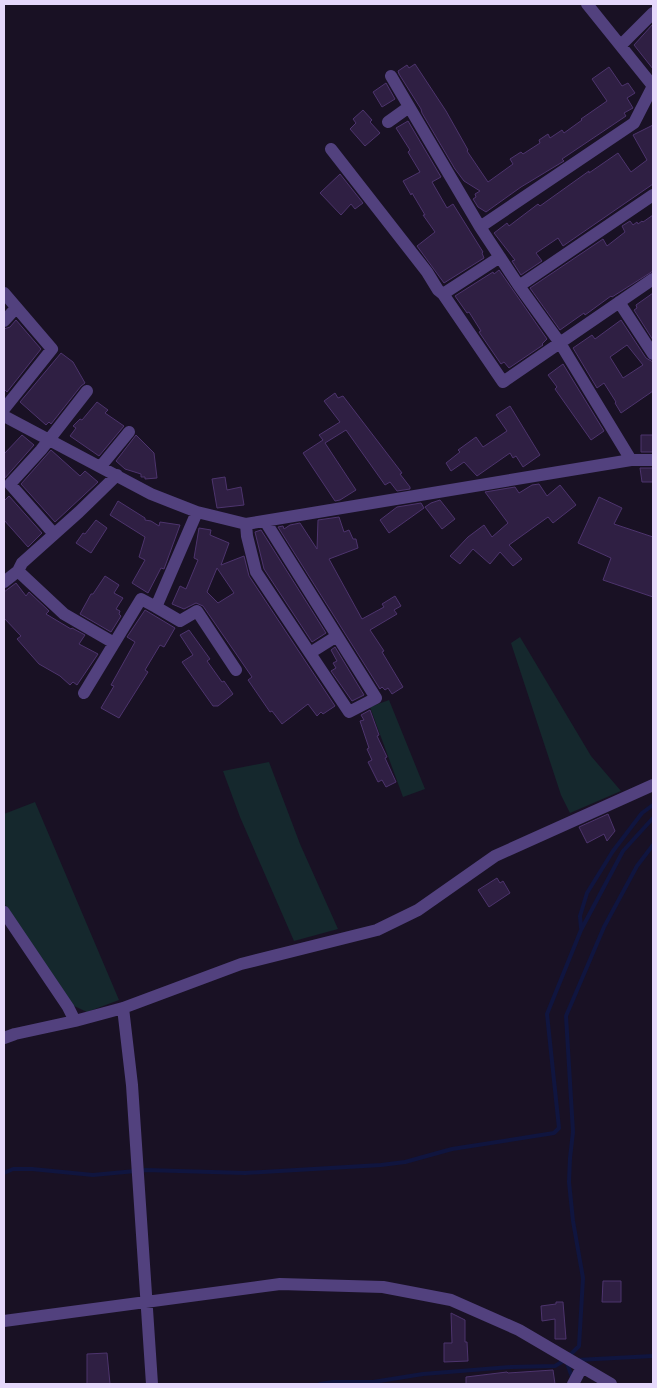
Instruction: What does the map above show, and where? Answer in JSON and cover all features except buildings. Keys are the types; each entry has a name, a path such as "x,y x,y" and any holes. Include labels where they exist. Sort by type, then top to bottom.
{"street":[{"path":"480,226 634,124 653,86 587,4"},
{"path":"621,45 653,14"},
{"path":"390,76 480,226 518,286 560,343 631,460"},
{"path":"388,122 409,107"},
{"path":"331,149 427,272 503,382 653,279"},
{"path":"518,286 653,195"},
{"path":"443,294 500,256"},
{"path":"4,293 52,349 4,409"},
{"path":"619,302 653,354"},
{"path":"4,321 16,308"},
{"path":"54,534 7,488 49,440 87,391"},
{"path":"4,416 151,494 197,512 246,524 631,460 653,460"},
{"path":"101,466 128,432"},
{"path":"4,582 18,571 22,563 117,475"},
{"path":"156,607 197,512"},
{"path":"246,524 246,536 256,572 350,712 376,698 265,521"},
{"path":"18,571 64,614 114,643"},
{"path":"84,693 141,598 180,621 197,611 236,670"},
{"path":"310,652 337,636"},
{"path":"4,1038 122,1008 241,964 377,930 418,910 495,856 653,785"},
{"path":"4,912 68,1007 75,1021"},
{"path":"122,1008 132,1085 152,1384"},
{"path":"4,1321 280,1284 383,1287 451,1300 519,1330 559,1354 577,1372 611,1384"}],"green space":[{"path":"520,637 591,756 621,791 570,813 561,795 511,643"},
{"path":"389,700 425,789 403,797 370,707"},
{"path":"269,762 300,844 338,929 294,941 240,817 223,771"},
{"path":"35,802 119,1000 87,1012 74,1006 4,903 4,814"}],"waterway":[{"path":"581,928 580,916 587,893 613,851 642,813 653,805"},
{"path":"4,1173 13,1169 93,1175 146,1170 245,1173 381,1165 405,1162 452,1149 554,1133 559,1128 547,1014 581,930 623,851 653,818"},
{"path":"320,1384 333,1382 373,1382 423,1374 511,1367 555,1366 565,1360 579,1346 583,1278 573,1221 569,1182 573,1132 566,1016 604,927 637,866 653,845"},
{"path":"577,1360 653,1356"},
{"path":"567,1363 572,1377"}]}
